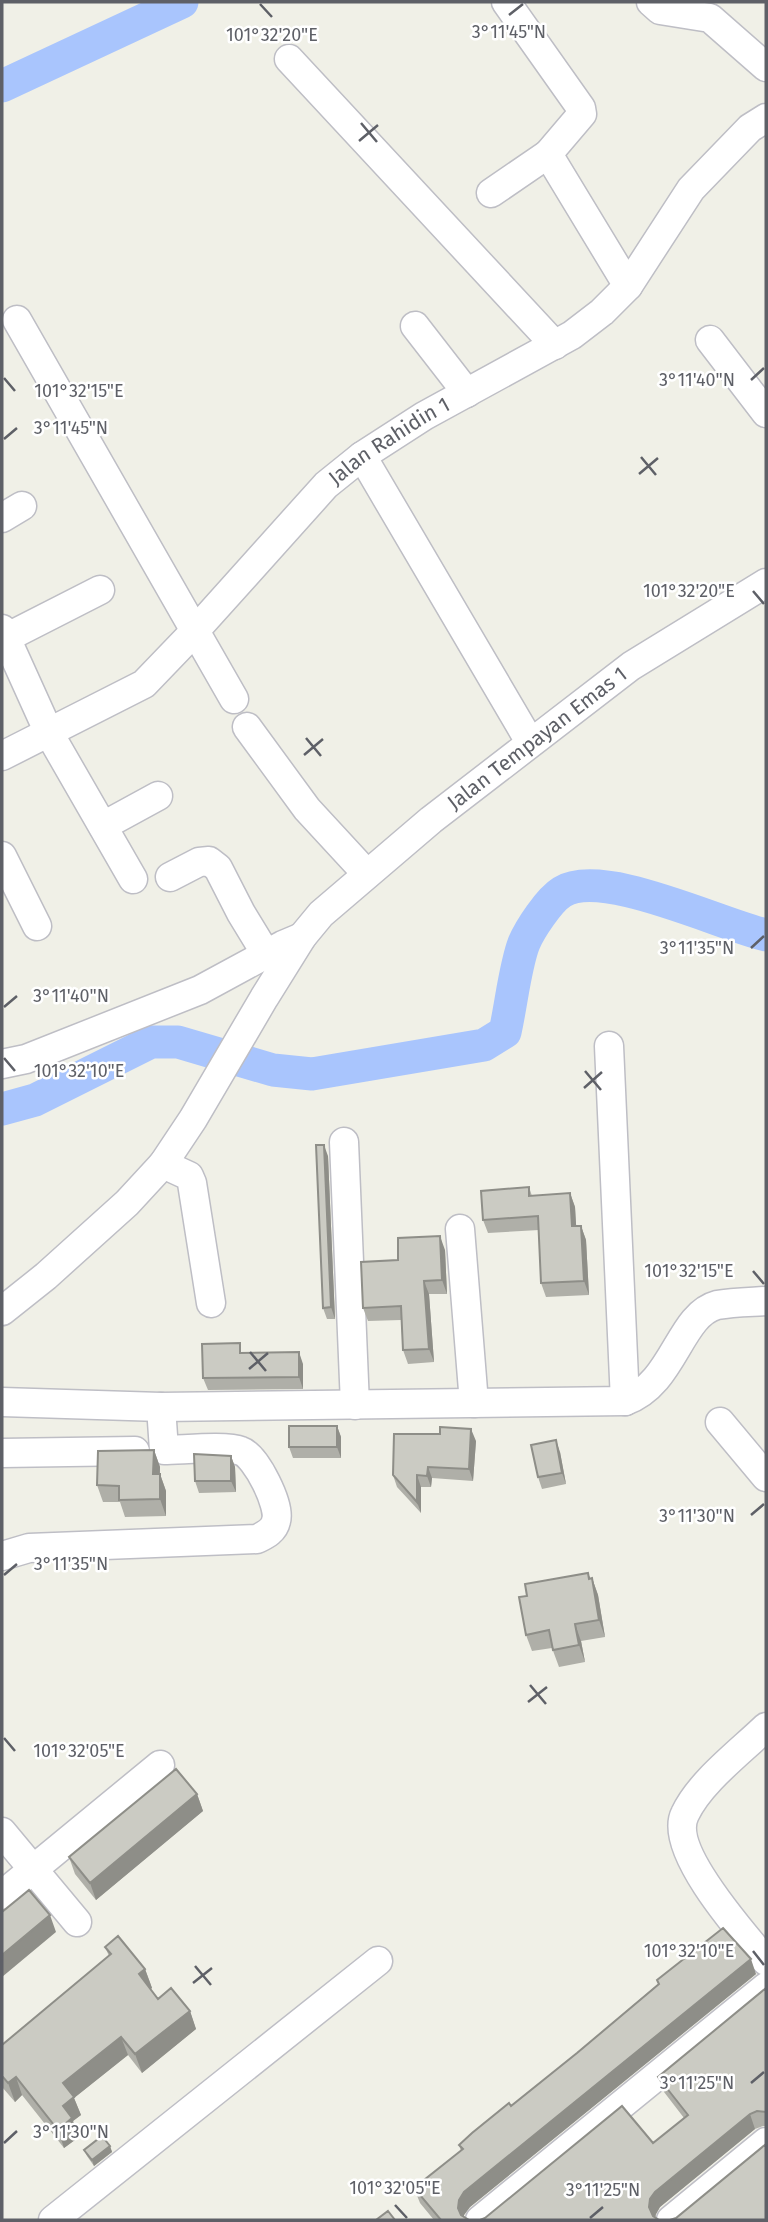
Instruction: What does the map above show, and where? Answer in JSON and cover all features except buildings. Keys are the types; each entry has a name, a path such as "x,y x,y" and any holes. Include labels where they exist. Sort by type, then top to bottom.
{"street":[{"path":"491,193 548,154 582,114 581,108 506,2"},
{"path":"651,2 660,10 710,18 766,67"},
{"path":"289,59 555,345"},
{"name":"Jalan Rahidin 1","path":"2,756 144,684 326,485 362,456 424,416 572,335 602,312 628,286 691,189 750,128 766,118"},
{"path":"548,154 628,286"},
{"path":"17,320 234,699"},
{"path":"415,326 467,393"},
{"path":"710,340 766,413"},
{"path":"362,456 530,742"},
{"name":"Jalan Tempayan Emas 1","path":"2,1309 46,1276 127,1203 163,1164 302,937 321,914 530,742 631,666 766,583"},
{"path":"100,590 3,635 49,733 133,879"},
{"path":"247,727 307,809 367,874"},
{"path":"103,826 158,796"},
{"path":"2,856 37,926"},
{"path":"170,877 199,862 209,861 218,868 266,954"},
{"path":"2,1064 26,1059 200,990 302,937"},
{"path":"609,1046 625,1401"},
{"path":"344,1142 355,1405"},
{"path":"163,1164 189,1176 192,1183 211,1303"},
{"path":"460,1229 474,1403"},
{"path":"2,1402 161,1407 625,1401 637,1396 655,1382 694,1320 704,1311 716,1305 766,1301"},
{"path":"161,1407 164,1450"},
{"path":"720,1422 766,1477"},
{"path":"2,1453 234,1449 247,1453 256,1463 273,1499 277,1515 272,1529 257,1539 29,1548 2,1556"},
{"path":"766,1727 696,1797 681,1825 694,1863 719,1905 766,1961"},
{"path":"2,1895 160,1765"},
{"path":"2,1832 78,1922"},
{"path":"53,2220 378,1961"},
{"path":"480,2220 766,1987"},
{"path":"671,2220 766,2142"}],"waterway":[{"path":"2,86 182,2"},
{"path":"2,1109 35,1100 151,1042 178,1042 273,1070 312,1074 484,1045 505,1032 518,963 531,930 557,896 580,886 632,892 766,935"}]}
